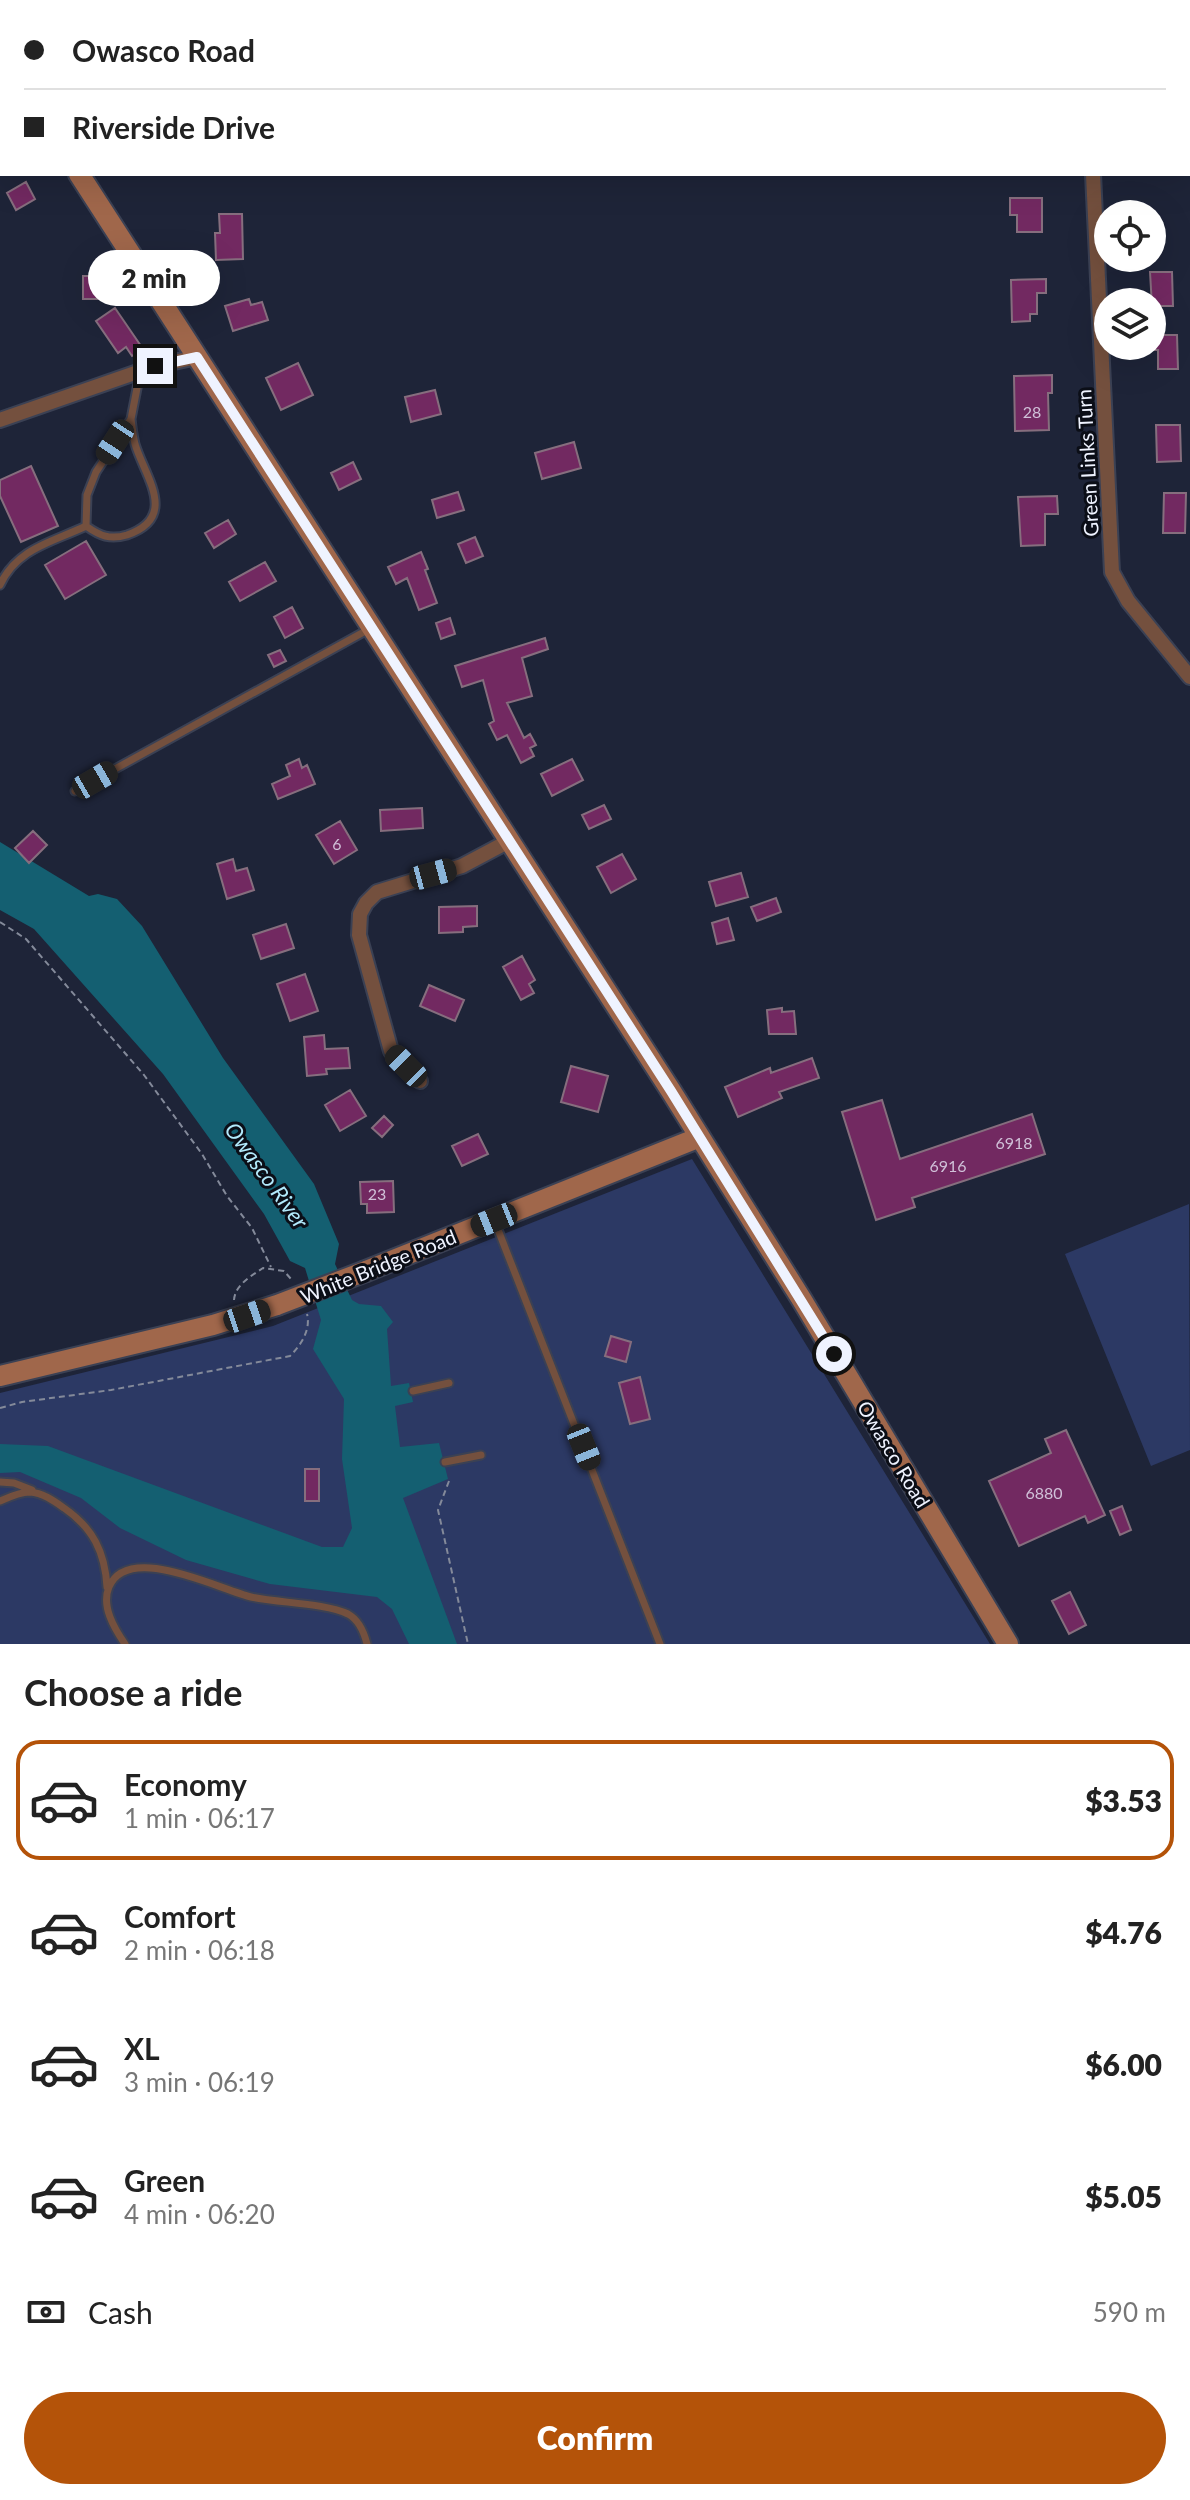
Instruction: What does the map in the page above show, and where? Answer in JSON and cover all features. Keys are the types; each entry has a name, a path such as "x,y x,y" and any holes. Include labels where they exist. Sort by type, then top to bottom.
{"main road":[{"name":"Owasco Road","path":"80,176 700,1137 802,1300 1008,1644"},
{"name":"White Bridge Road","path":"0,1376 235,1319 277,1305 700,1137"}],"street":[{"name":"Green Links Turn","path":"1093,176 1112,572 1128,601 1190,677"},
{"path":"0,420 197,357"},
{"path":"420,1081 391,1051 359,935 360,914 377,892 462,866 509,841"}],"lane":[{"path":"86,526 101,536 116,538 149,522 156,506 154,489 135,444 131,419 140,373"},
{"path":"86,526 87,495 96,472 131,419"},
{"path":"1,579 17,559 43,543 86,526"},
{"path":"75,791 371,628"},
{"path":"494,1220 660,1644"},
{"path":"413,1391 449,1383"},
{"path":"445,1462 481,1455"},
{"path":"0,1482 14,1483 43,1495 71,1513 93,1535 105,1561 109,1614 125,1644"},
{"path":"0,1501 29,1492 43,1495"},
{"path":"107,1593 116,1576 127,1569 163,1569 246,1596 346,1613 360,1625 367,1644"}],"path":[{"path":"0,922 26,939 144,1075 252,1228 271,1268"},
{"path":"235,1319 234,1295 240,1285 263,1268 284,1271 295,1283"},
{"path":"0,1408 290,1356 301,1345 309,1320 307,1312"},
{"path":"449,1481 438,1510 468,1644"}],"shaded area":[{"path":"692,1159 990,1644 0,1644 0,1393 273,1326"},
{"path":"1189,1204 1190,1450 1151,1466 1065,1254"}],"water":[{"name":"Owasco River","path":"0,842 89,896 98,894 117,899 142,926 223,1058 314,1184 339,1244 335,1264 352,1300 359,1304 381,1306 393,1322 387,1329 391,1386 409,1383 413,1402 395,1406 400,1447 439,1443 448,1479 403,1498 457,1644 409,1644 392,1609 377,1597 270,1584 186,1560 120,1528 81,1498 20,1472 0,1473 0,1444 48,1446 322,1547 343,1547 352,1528 342,1459 344,1399 313,1349 321,1320 305,1268 290,1261 264,1214 163,1074 34,929 0,910"}],"building":[{"path":"26,182 35,199 16,210 7,193"},
{"path":"1010,198 1042,198 1042,232 1017,232 1017,215 1010,215"},
{"path":"219,214 242,214 243,259 216,260 215,233 220,233"},
{"path":"1150,272 1172,272 1173,306 1166,306 1166,288 1151,288"},
{"path":"83,276 103,276 103,299 83,299"},
{"path":"1046,279 1046,293 1037,293 1037,314 1030,314 1030,321 1012,322 1011,280"},
{"path":"249,299 251,305 262,302 268,320 233,331 225,306"},
{"path":"115,308 143,349 132,356 126,347 118,353 96,321"},
{"path":"1166,335 1177,335 1178,369 1158,369 1158,360 1166,360"},
{"path":"298,363 313,395 281,410 266,378"},
{"path":"1052,375 1052,393 1048,393 1049,430 1015,431 1014,376"},
{"path":"435,390 441,414 411,422 405,397"},
{"path":"1156,425 1180,425 1181,461 1157,462"},
{"path":"574,442 581,468 542,479 535,453"},
{"path":"353,462 361,479 339,490 331,473"},
{"path":"31,466 58,526 21,542 0,496 0,480"},
{"path":"458,492 464,510 437,518 432,500"},
{"path":"1164,493 1186,493 1185,533 1163,533"},
{"path":"1057,496 1058,514 1045,514 1045,545 1021,546 1018,497"},
{"path":"228,520 236,534 214,548 205,533"},
{"path":"475,537 483,556 466,563 458,544"},
{"path":"86,541 106,575 65,599 45,565"},
{"path":"421,552 437,603 419,610 407,578 396,584 388,567"},
{"path":"265,562 276,581 240,601 229,582"},
{"path":"292,607 303,628 285,638 274,617"},
{"path":"450,618 455,634 441,639 436,623"},
{"path":"545,638 548,649 522,658 532,696 507,703 524,738 530,734 536,745 530,748 534,756 521,763 507,735 497,740 489,724 494,721 483,680 462,687 455,666"},
{"path":"280,650 286,661 274,667 268,655"},
{"path":"299,759 302,768 307,765 315,784 278,799 272,784 290,776 286,765"},
{"path":"572,759 583,780 552,796 541,774"},
{"path":"604,805 611,819 589,829 582,815"},
{"path":"422,808 423,828 381,831 380,810"},
{"path":"340,821 357,850 334,864 316,835"},
{"path":"33,831 47,845 29,863 15,848"},
{"path":"622,854 636,879 611,893 597,867"},
{"path":"233,859 236,871 247,868 254,890 227,899 217,864"},
{"path":"741,873 748,897 716,906 709,882"},
{"path":"776,898 781,912 757,921 751,907"},
{"path":"477,906 477,926 463,927 463,932 439,933 439,907"},
{"path":"728,918 734,940 717,944 712,923"},
{"path":"286,924 294,948 261,959 253,935"},
{"path":"522,956 535,980 529,984 534,993 521,1000 503,967"},
{"path":"305,974 318,1011 290,1021 277,984"},
{"path":"429,985 464,1000 455,1021 420,1006"},
{"path":"782,1008 782,1012 794,1011 796,1034 769,1034 767,1010"},
{"path":"324,1035 325,1049 348,1048 350,1068 326,1069 327,1074 307,1076 304,1037"},
{"path":"812,1058 819,1078 779,1092 782,1098 738,1117 725,1087 770,1068 771,1073"},
{"path":"571,1066 608,1076 598,1112 561,1102"},
{"path":"350,1090 366,1116 340,1131 325,1105"},
{"path":"882,1100 900,1159 1032,1114 1045,1154 912,1198 915,1207 876,1220 842,1112"},
{"path":"384,1116 393,1125 382,1137 372,1128"},
{"path":"478,1134 488,1154 462,1166 452,1146"},
{"path":"393,1181 394,1212 367,1213 367,1204 361,1204 360,1182"},
{"path":"611,1336 631,1342 626,1362 605,1356"},
{"path":"640,1377 650,1419 630,1424 619,1383"},
{"path":"1066,1430 1105,1515 1088,1523 1085,1516 1019,1546 989,1481 1051,1453 1045,1439"},
{"path":"305,1469 319,1469 319,1501 305,1501"},
{"path":"1122,1506 1131,1530 1120,1535 1110,1511"},
{"path":"1070,1592 1086,1625 1069,1634 1052,1601"}],"route":[{"path":"155,366 197,357 671,1091 834,1354"}]}
